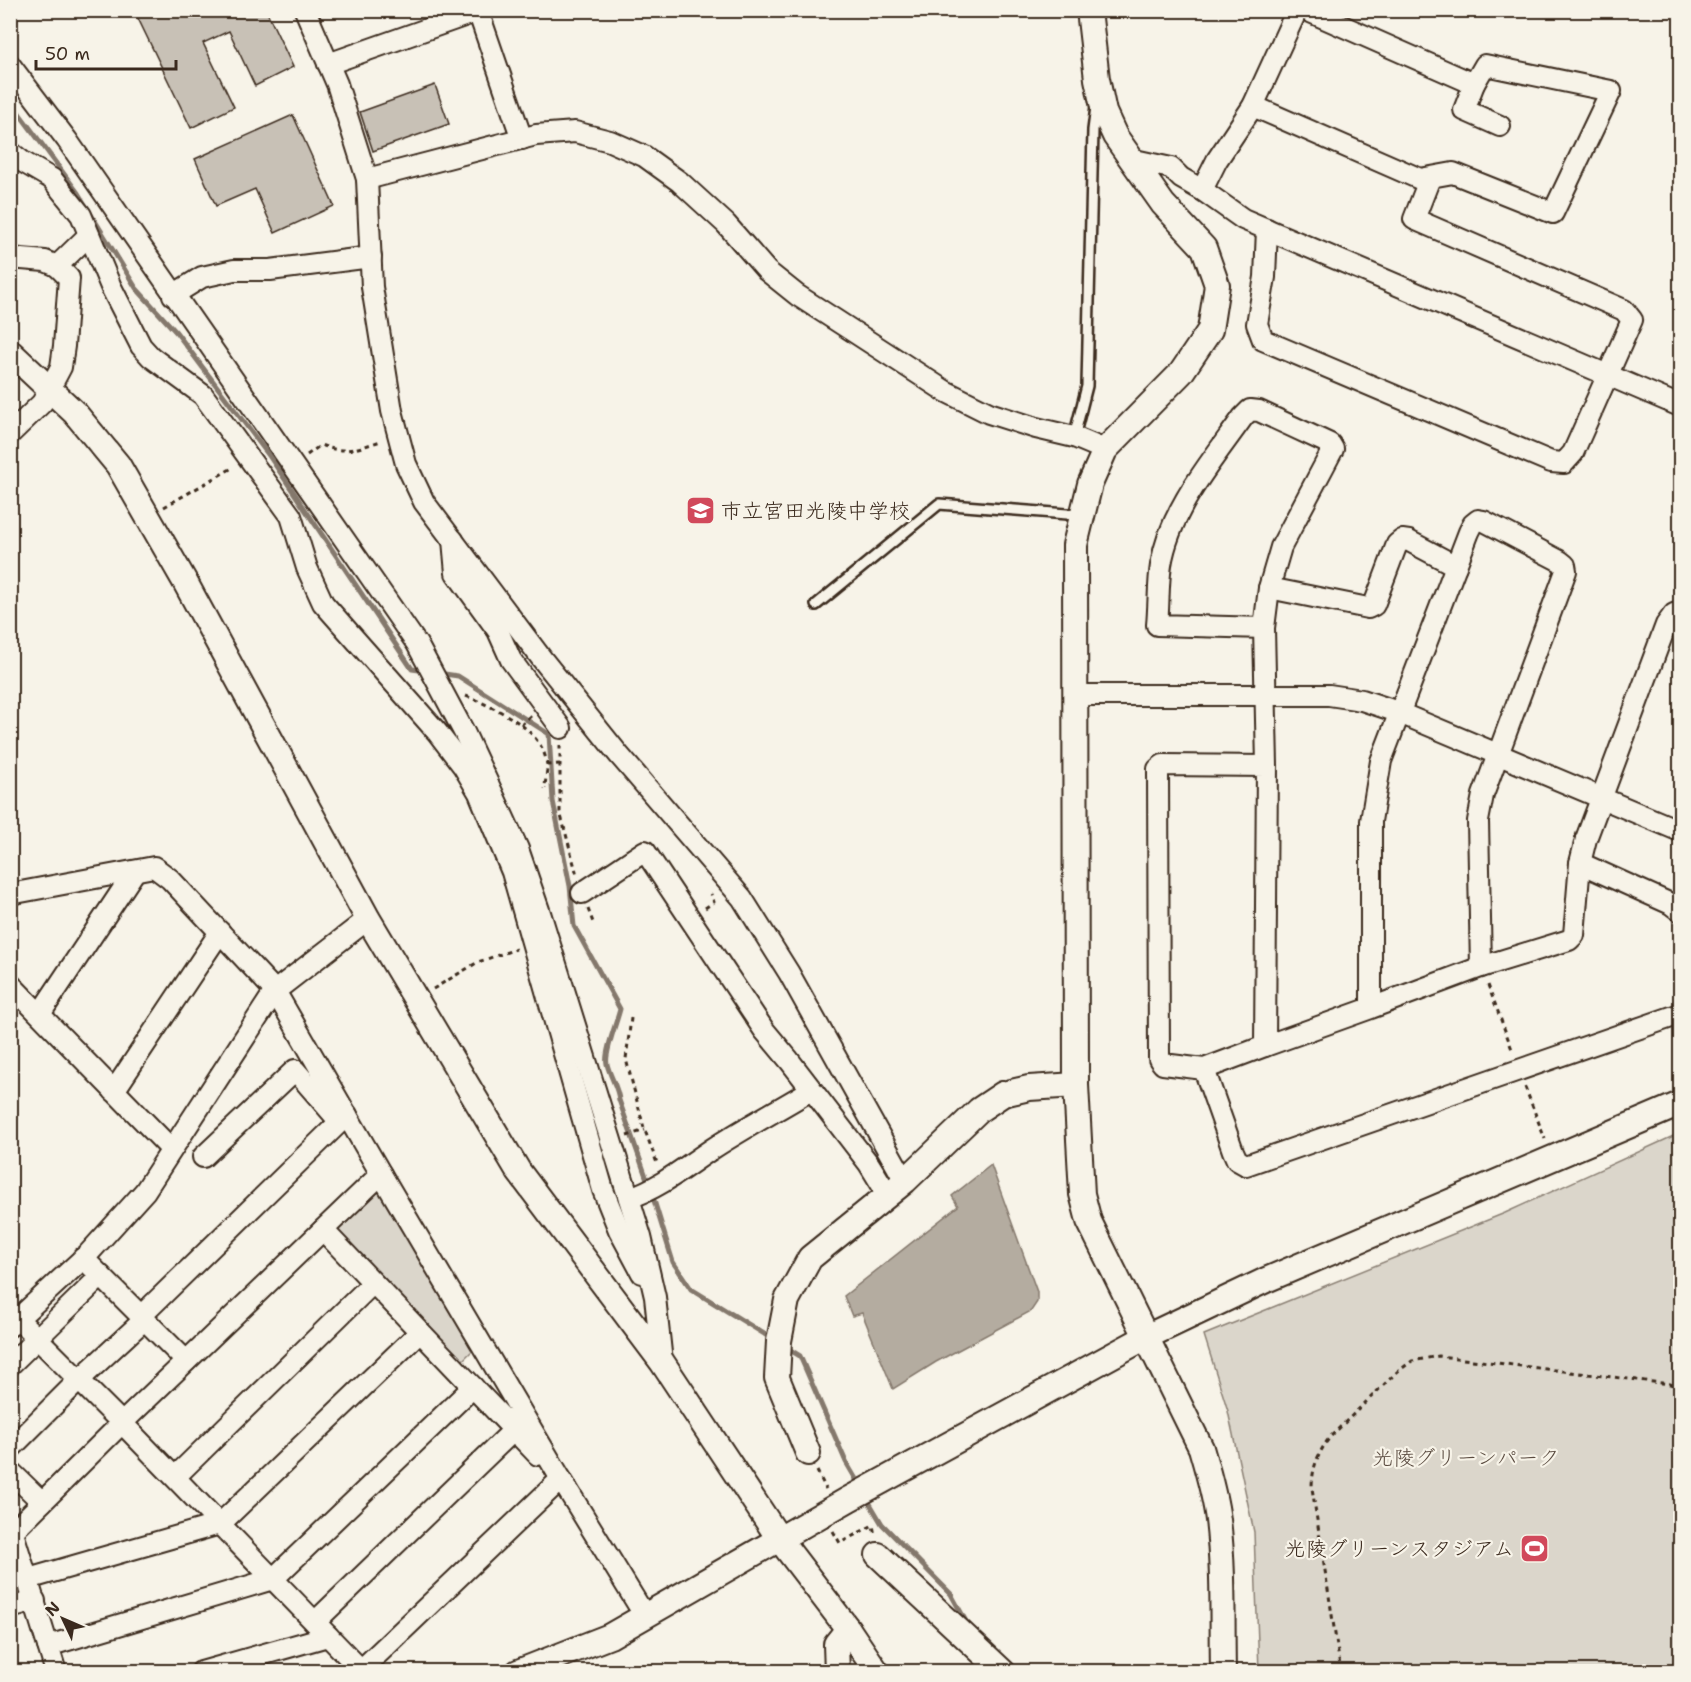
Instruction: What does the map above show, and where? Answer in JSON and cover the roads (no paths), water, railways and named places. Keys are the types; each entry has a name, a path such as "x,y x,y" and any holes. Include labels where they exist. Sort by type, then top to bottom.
{"street":[{"path":"305,10 337,84 367,179 372,287 392,411 406,464 424,502 542,659 619,755 742,898 789,973 896,1188"},
{"path":"1089,10 1104,112 1115,136 1163,204 1204,248 1217,285 1210,330 1181,373 1105,450 1090,484 1075,545 1076,1085 1081,1184 1089,1221 1201,1448 1212,1485 1221,1555 1223,1671"},
{"path":"1202,190 1217,160 1253,106 1297,10"},
{"path":"1306,10 1474,84"},
{"path":"328,64 478,11 522,139"},
{"path":"10,65 67,140 405,626 464,732 518,849 542,919 641,1237 656,1297 662,1362"},
{"path":"1253,106 1420,179 1453,173 1553,213 1611,91 1485,65 1474,84 1464,110 1500,126"},
{"path":"367,179 536,135 575,132 610,141 644,156 680,182 726,224 766,271 843,326 945,392 989,413 1074,437 1105,450"},
{"path":"10,152 52,179 81,215 111,287 141,346 151,357 203,395 291,516 307,568 323,603 437,732 464,766 479,793 512,872 603,1190 619,1230 656,1297"},
{"path":"1130,159 1171,168 1180,178 1202,190 1243,219 1680,406"},
{"path":"1267,229 1265,277 1257,324 1263,340 1551,462 1564,463 1573,453 1632,320 1624,310 1414,219 1430,178"},
{"path":"57,266 89,235"},
{"path":"173,295 202,277 234,270 270,270 370,257"},
{"path":"10,258 45,261 57,266 69,278 61,367 42,404 10,434"},
{"path":"10,352 75,413 118,465 368,919 519,1172 662,1362 780,1540 877,1671"},
{"path":"1264,628 1157,625 1161,564 1173,526 1193,488 1250,410 1259,411 1280,420 1330,444 1333,449 1281,547 1269,588 1264,628 1267,766 1265,1046"},
{"path":"1371,1008 1371,821 1381,761 1469,532 1478,520 1560,561 1565,565 1566,571 1483,795 1478,821 1481,967"},
{"path":"453,540 456,573 498,631 511,660 561,728"},
{"path":"1269,588 1368,608 1374,605 1397,544 1402,540 1456,566"},
{"path":"1267,766 1164,765 1158,769 1159,1059 1163,1064 1204,1069 1481,967 1569,939 1574,935 1580,864 1586,839 1666,625 1674,614 1680,612"},
{"path":"1076,695 1329,695 1362,700 1400,713 1680,831"},
{"path":"582,893 645,851 764,1030 869,1164 896,1188"},
{"path":"1580,864 1671,904 1680,911"},
{"path":"10,894 154,867 170,879 275,991 343,1118 381,1174 561,1479 645,1616"},
{"path":"40,1014 135,871"},
{"path":"368,919 275,991 145,1191 83,1258 14,1323 37,1338 80,1380 362,1671 561,1479"},
{"path":"114,1091 220,932"},
{"path":"10,984 171,1149"},
{"path":"1204,1069 1233,1151 1237,1160 1246,1165 1680,1014"},
{"path":"203,1157 295,1070 343,1118"},
{"path":"808,1453 777,1378 779,1341 787,1299 810,1258 896,1188 980,1110 1003,1094 1029,1088 1076,1085"},
{"path":"629,1198 644,1193 665,1181 713,1148 811,1090"},
{"path":"518,1671 610,1636 1146,1336 1266,1280 1680,1104"},
{"path":"10,1449 343,1118"},
{"path":"51,1670 48,1646 12,1534 122,1423 381,1174"},
{"path":"322,1230 561,1479"},
{"path":"83,1258 186,1361"},
{"path":"10,1365 101,1276"},
{"path":"175,1477 373,1283"},
{"path":"28,1579 220,1524 420,1332"},
{"path":"48,1646 273,1579 473,1387"},
{"path":"315,1622 514,1430"},
{"path":"10,1471 42,1502"},
{"path":"878,1555 1003,1671"},
{"path":"10,1608 34,1601"},
{"path":"837,1671 836,1644 848,1629"},
{"path":"201,1671 328,1636"}],"lane":[{"path":"1074,437 1088,386 1093,130 1099,87"},
{"path":"816,605 939,504 1083,515"}],"waterway":[{"path":"10,101 78,193 136,288 176,332 270,457 412,669 426,671"},
{"path":"438,673 458,676 549,734 553,801 570,886 574,926 620,1009 609,1045 607,1064 649,1185"},
{"path":"652,1194 673,1262 691,1289 774,1340"},
{"path":"787,1348 800,1356 846,1462 860,1486"},
{"path":"866,1497 882,1524 951,1594 969,1627"}],"place":[{"name":"市立宮田光陵中学校","path":"700,511"},
{"name":"光陵グリーンスタジアム","path":"1535,1549"}],"park label":[{"name":"光陵グリーンパーク","path":"1466,1458"}]}
